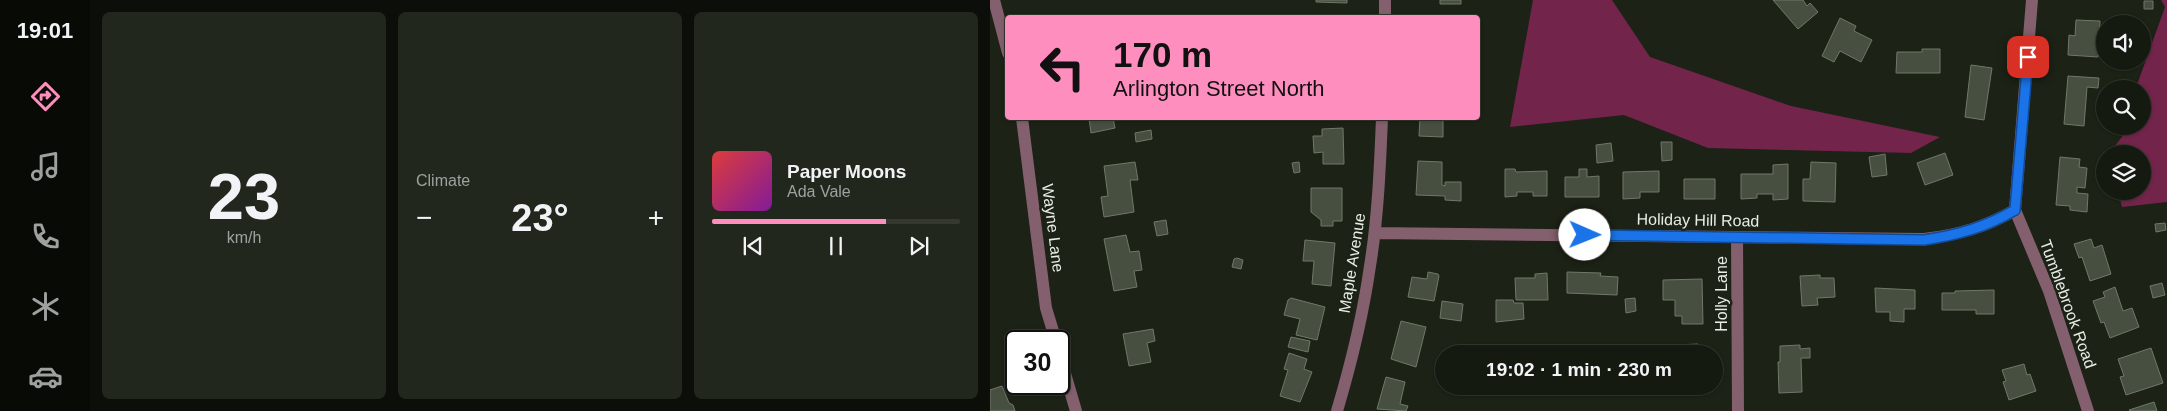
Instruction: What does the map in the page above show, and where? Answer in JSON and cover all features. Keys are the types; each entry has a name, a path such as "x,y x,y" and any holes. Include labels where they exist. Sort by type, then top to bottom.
{"street":[{"path":"994,0 1005,42"},
{"path":"1385,0 1385,15"},
{"path":"2015,210 2032,0"},
{"name":"Wayne Lane","path":"1022,120 1046,308 1053,330"},
{"name":"Maple Avenue","path":"1337,411 1363,308 1375,233 1382,120"},
{"name":"Holiday Hill Road","path":"1375,233 1924,240 1973,230 1996,221 2015,210"},
{"name":"Tumblebrook Road","path":"2015,210 2049,291 2088,411"},
{"name":"Holly Lane","path":"1737,237 1738,411"},
{"path":"1070,390 1076,411"}],"shaded area":[{"path":"1533,0 1612,0 1650,57 1791,106 1940,137 1911,153 1708,148 1624,115 1510,127"},
{"path":"2161,0 2167,0 2167,202 2122,207 2120,200 2151,200 2151,145 2116,145 2123,135 2151,135 2151,80 2139,80 2142,70 2151,70 2151,46 2165,7"}],"building":[{"path":"1316,0 1347,0 1347,3 1316,2"},
{"path":"1440,0 1461,0 1461,4 1440,4"},
{"path":"1773,0 1803,0 1807,6 1810,3 1818,12 1798,29"},
{"path":"2144,1 2153,1 2153,9 2144,9"},
{"path":"1840,18 1856,26 1854,31 1872,40 1861,62 1840,51 1834,62 1822,56"},
{"path":"2076,20 2096,21 2096,57 2068,55 2069,35 2075,36"},
{"path":"1922,49 1940,49 1940,73 1896,73 1897,52 1922,52"},
{"path":"1971,65 1992,68 1984,120 1965,117"},
{"path":"2068,76 2099,78 2099,80 2096,80 2096,88 2087,87 2084,126 2064,124"},
{"path":"1089,120 1113,120 1115,128 1091,133"},
{"path":"1420,120 1443,120 1443,137 1419,136"},
{"path":"1343,128 1344,164 1323,164 1323,152 1314,153 1313,136 1322,136 1322,129"},
{"path":"1151,130 1152,139 1136,142 1135,133"},
{"path":"1661,142 1672,142 1672,160 1662,161"},
{"path":"1611,143 1613,161 1597,163 1596,145"},
{"path":"1945,153 1953,175 1925,185 1917,163"},
{"path":"1885,154 1887,175 1872,177 1869,157"},
{"path":"2060,157 2080,159 2079,167 2087,168 2085,188 2077,187 2077,193 2088,194 2087,212 2070,210 2070,206 2056,205"},
{"path":"1418,161 1442,162 1442,185 1445,186 1445,182 1461,182 1461,201 1445,200 1445,196 1416,195"},
{"path":"1135,162 1138,180 1130,180 1134,212 1104,217 1101,197 1108,196 1104,166"},
{"path":"1299,162 1300,172 1294,173 1292,163"},
{"path":"1811,162 1836,163 1835,202 1803,201 1803,179 1810,179"},
{"path":"1788,164 1788,199 1773,200 1773,194 1757,194 1757,198 1741,199 1741,174 1773,174 1773,165"},
{"path":"1505,169 1515,169 1516,172 1547,171 1547,196 1533,196 1533,192 1517,192 1517,196 1505,197"},
{"path":"1579,169 1587,169 1587,177 1599,176 1599,197 1565,197 1565,177 1579,177"},
{"path":"1659,171 1659,192 1640,192 1640,198 1623,199 1623,172"},
{"path":"1684,179 1715,179 1715,199 1684,199"},
{"path":"1311,188 1342,188 1342,221 1333,221 1333,226 1321,226 1321,220 1311,212"},
{"path":"1166,220 1168,234 1157,236 1154,222"},
{"path":"2165,223 2166,230 2156,232 2155,224"},
{"path":"1126,235 1130,252 1139,251 1142,270 1134,271 1137,287 1114,291 1104,239"},
{"path":"2091,239 2094,248 2102,245 2111,274 2090,281 2082,257 2079,258 2074,244"},
{"path":"1305,240 1335,243 1331,286 1312,284 1314,261 1303,261"},
{"path":"1234,259 1243,260 1241,269 1232,267"},
{"path":"1428,272 1438,274 1439,276 1434,301 1408,297 1412,277 1427,279"},
{"path":"1567,272 1601,273 1600,276 1618,277 1617,295 1567,293"},
{"path":"1547,273 1548,300 1516,300 1515,278 1535,278 1535,274"},
{"path":"1820,275 1820,278 1834,278 1835,297 1817,298 1818,305 1802,306 1800,276"},
{"path":"1702,279 1703,324 1682,324 1682,316 1675,316 1675,300 1663,300 1663,280"},
{"path":"2162,283 2165,295 2153,298 2150,286"},
{"path":"2115,287 2123,311 2132,308 2139,327 2110,338 2104,322 2101,323 2093,301 2105,297 2103,292"},
{"path":"1875,288 1915,290 1915,309 1904,309 1904,322 1890,321 1890,312 1876,312"},
{"path":"1994,290 1994,314 1976,314 1976,310 1942,310 1942,293"},
{"path":"1291,298 1325,307 1317,340 1296,335 1300,319 1284,315 1288,300"},
{"path":"1635,298 1636,311 1626,313 1625,299"},
{"path":"1496,300 1513,300 1514,303 1523,303 1524,319 1496,322"},
{"path":"1442,301 1463,304 1461,321 1440,318"},
{"path":"1401,321 1426,327 1416,367 1391,359"},
{"path":"1153,329 1155,341 1147,343 1151,362 1129,366 1123,334"},
{"path":"1291,337 1310,341 1308,352 1288,347"},
{"path":"1800,345 1800,349 1810,348 1810,358 1801,358 1802,392 1779,393 1778,362 1780,362 1780,346"},
{"path":"2151,348 2163,383 2126,395 2120,377 2124,376 2118,359"},
{"path":"1289,353 1307,359 1304,369 1312,372 1300,402 1280,396 1288,370 1284,369"},
{"path":"2024,364 2027,375 2030,374 2036,391 2009,400 2003,382 2006,381 2002,370"},
{"path":"1386,377 1405,382 1400,404 1408,406 1406,411 1377,409"},
{"path":"1002,386 1009,403 1013,405 1015,411 990,411 990,390"},
{"path":"2154,402 2157,411 2129,410"}],"route":[{"path":"1585,235 1924,240 1973,230 1996,221 2015,210 2028,57"}]}
